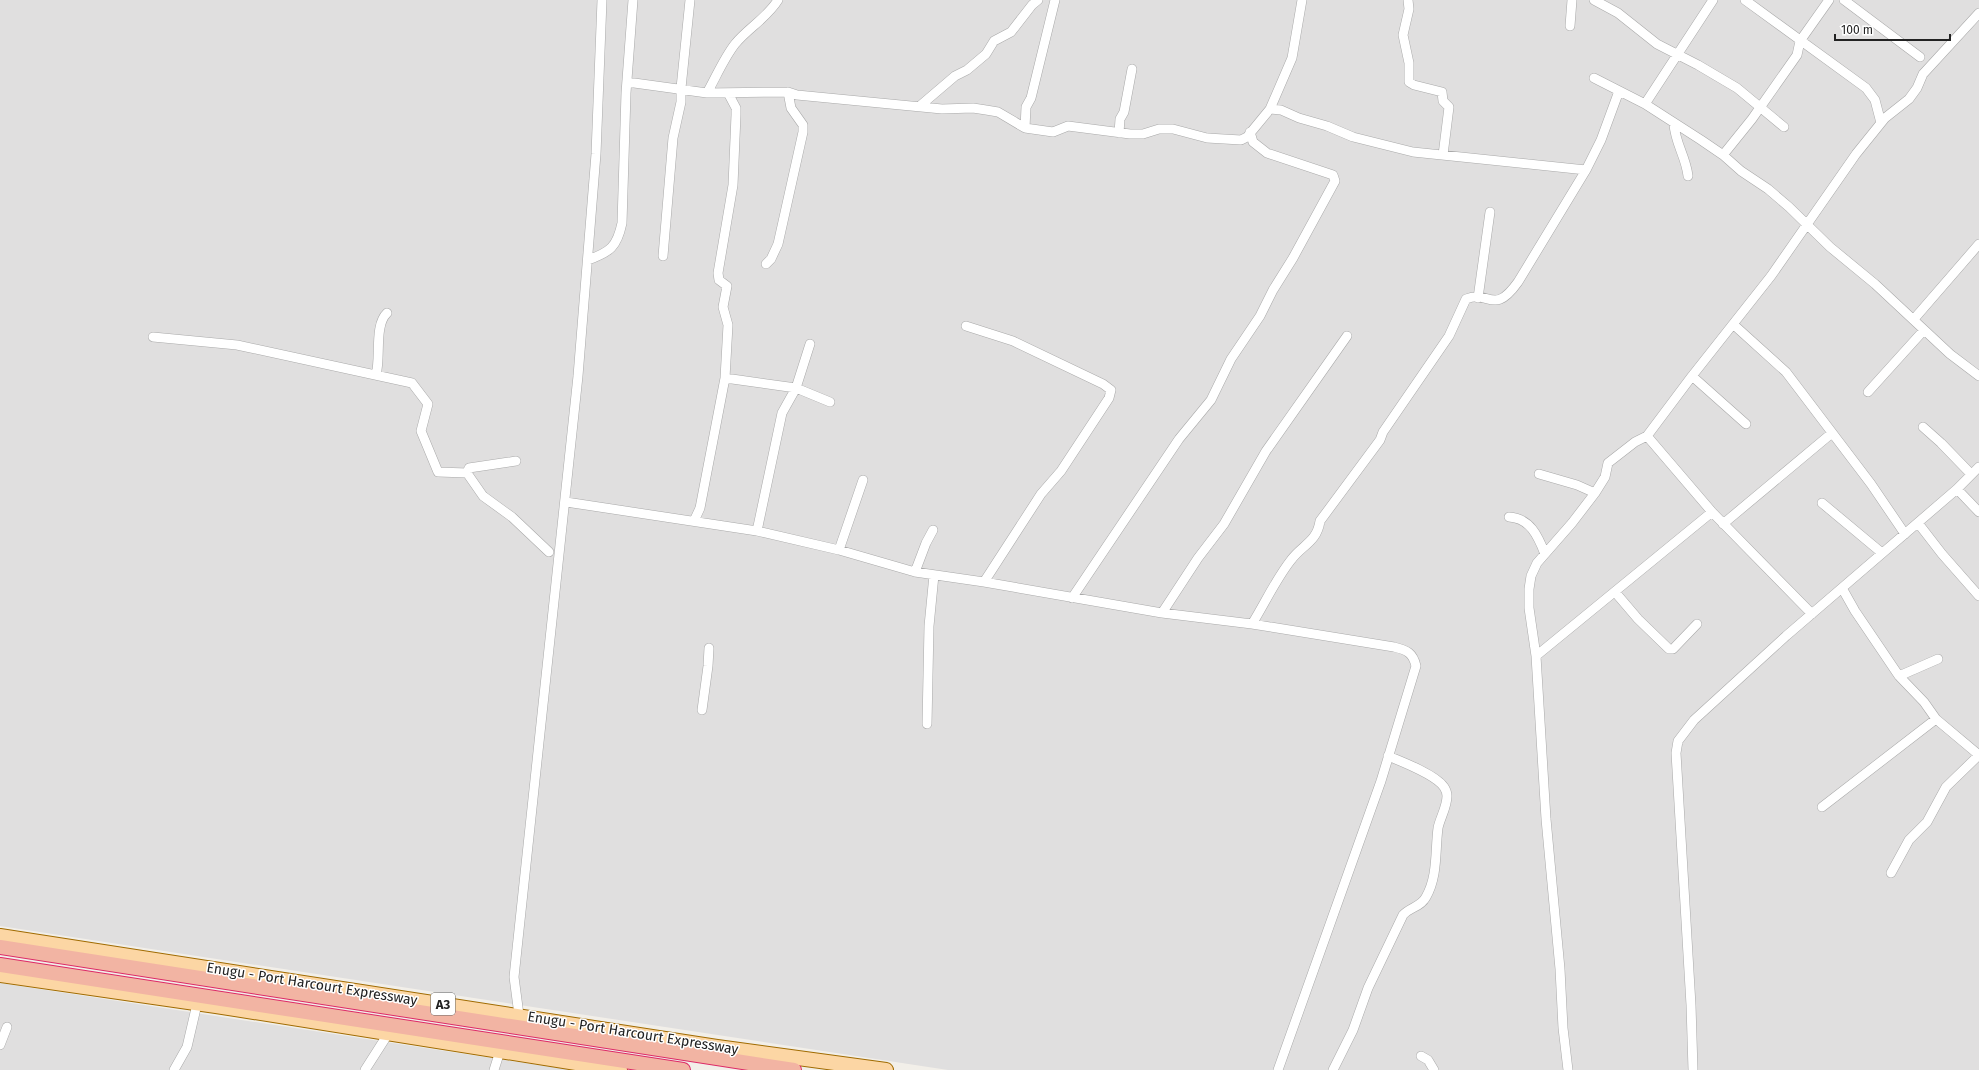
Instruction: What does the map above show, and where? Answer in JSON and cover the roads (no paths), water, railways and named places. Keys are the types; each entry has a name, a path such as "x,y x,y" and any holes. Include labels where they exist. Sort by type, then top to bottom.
{"highway":[{"name":"Enugu - Port Harcourt Expressway","path":"0,947 794,1070"},
{"name":"Enugu - Port Harcourt Expressway","path":"0,965 683,1070"}],"main road":[{"name":"Enugu - Port Harcourt Expressway","path":"0,936 717,1046 886,1070"},
{"path":"0,975 500,1051 588,1068 620,1070"}],"street":[{"path":"519,1016 514,978 566,502 588,260 596,154 602,0"},
{"path":"588,260 607,253 615,245 620,235 624,202 627,82 634,0"},
{"path":"664,256 673,138 680,110 690,0"},
{"path":"707,93 734,45 752,26 767,14 778,0"},
{"path":"921,106 955,76 968,70 986,54 994,41 1011,32 1032,5 1038,0"},
{"path":"1025,128 1026,107 1031,98 1054,0"},
{"path":"1241,140 1270,109 1292,58 1302,0"},
{"path":"1408,0 1409,9 1403,34 1409,63 1409,82 1414,85 1442,92 1443,101 1449,107 1443,155"},
{"path":"1570,26 1572,0"},
{"path":"1594,0 1618,13 1657,44 1678,54 1737,88 1784,127"},
{"path":"1645,104 1713,0"},
{"path":"1746,0 1872,94 1881,123"},
{"path":"1723,155 1752,118 1796,55 1800,41 1829,0"},
{"path":"1844,0 1920,57"},
{"path":"1568,1070 1563,1028 1560,969 1546,819 1536,656 1529,608 1531,576 1537,563 1596,493 1605,477 1608,463 1636,442 1647,436 1771,276 1807,223 1881,123 1909,99 1917,88 1923,74 1979,13"},
{"path":"1119,133 1120,118 1124,112 1132,69"},
{"path":"1594,78 1645,104 1723,155 1807,223 1830,247 1914,319 1950,354 1979,376"},
{"path":"627,82 707,93 788,92 797,95 942,109 973,108 998,112 1025,128 1054,132 1068,126 1119,133 1143,134 1159,128 1173,129 1207,138 1253,142"},
{"path":"1252,624 1292,558 1312,540 1319,528 1320,521 1380,440 1383,432 1449,336 1466,299 1471,297 1501,300 1509,294 1586,170 1601,140 1619,91"},
{"path":"766,264 771,259 778,244 803,132 802,125 791,108 788,92"},
{"path":"694,521 700,508 726,378 728,325 723,307 727,286 719,280 718,273 733,185 736,108 728,93"},
{"path":"1270,109 1281,110 1299,118 1360,138 1413,152 1586,170"},
{"path":"1674,124 1674,133 1684,156 1688,176"},
{"path":"1072,598 1166,458 1194,419 1211,400 1231,359 1260,316 1273,290 1293,258 1335,181 1334,175 1273,156 1258,147 1253,142 1250,132"},
{"path":"1478,298 1490,212"},
{"path":"1914,319 1979,244"},
{"path":"376,375 379,365 380,327 387,313"},
{"path":"1734,325 1786,372 1871,484 1905,534"},
{"path":"966,326 1013,341 1103,384 1111,390 1111,394 1061,471 1037,500 984,582"},
{"path":"1868,392 1924,330"},
{"path":"1162,613 1198,558 1224,524 1266,451 1347,336"},
{"path":"153,337 236,345 412,383 428,404 421,431 438,472 467,474"},
{"path":"757,531 782,413 796,388 810,344"},
{"path":"1692,376 1746,424"},
{"path":"726,378 796,388 830,402"},
{"path":"1923,427 1971,474"},
{"path":"1723,524 1832,433"},
{"path":"1647,436 1723,524 1812,614"},
{"path":"467,474 469,468 516,461"},
{"path":"1693,1070 1676,753 1678,741 1694,720 1786,636 1957,489 1979,467"},
{"path":"467,474 483,496 512,517 549,552"},
{"path":"1539,474 1577,485 1596,493"},
{"path":"839,550 863,480"},
{"path":"1957,489 1979,512"},
{"path":"566,502 757,531 839,550 915,572 984,582 1162,613 1252,624 1394,647 1402,649 1414,657 1416,666 1388,756 1278,1070"},
{"path":"1822,503 1882,553"},
{"path":"1536,656 1712,512"},
{"path":"1509,517 1524,520 1529,523 1545,554"},
{"path":"1918,523 1942,554 1979,596"},
{"path":"915,572 926,543 933,530"},
{"path":"927,724 929,626 934,575"},
{"path":"1842,588 1855,611 1899,676 1924,702 1936,719 1979,755 1946,788 1927,822 1909,840 1890,873"},
{"path":"1615,592 1638,619 1669,649 1673,648 1696,624"},
{"path":"702,710 709,648"},
{"path":"1899,676 1938,659"},
{"path":"1822,807 1936,719"},
{"path":"1333,1070 1353,1030 1368,988 1403,915 1406,911 1421,905 1427,896 1433,880 1438,829 1446,801 1446,790 1443,785 1430,776 1388,756"},
{"path":"174,1070 187,1047 197,1004"},
{"path":"0,1045 7,1027"},
{"path":"365,1070 388,1034"},
{"path":"494,1070 500,1051"},
{"path":"1421,1056 1428,1060 1434,1070"}]}
